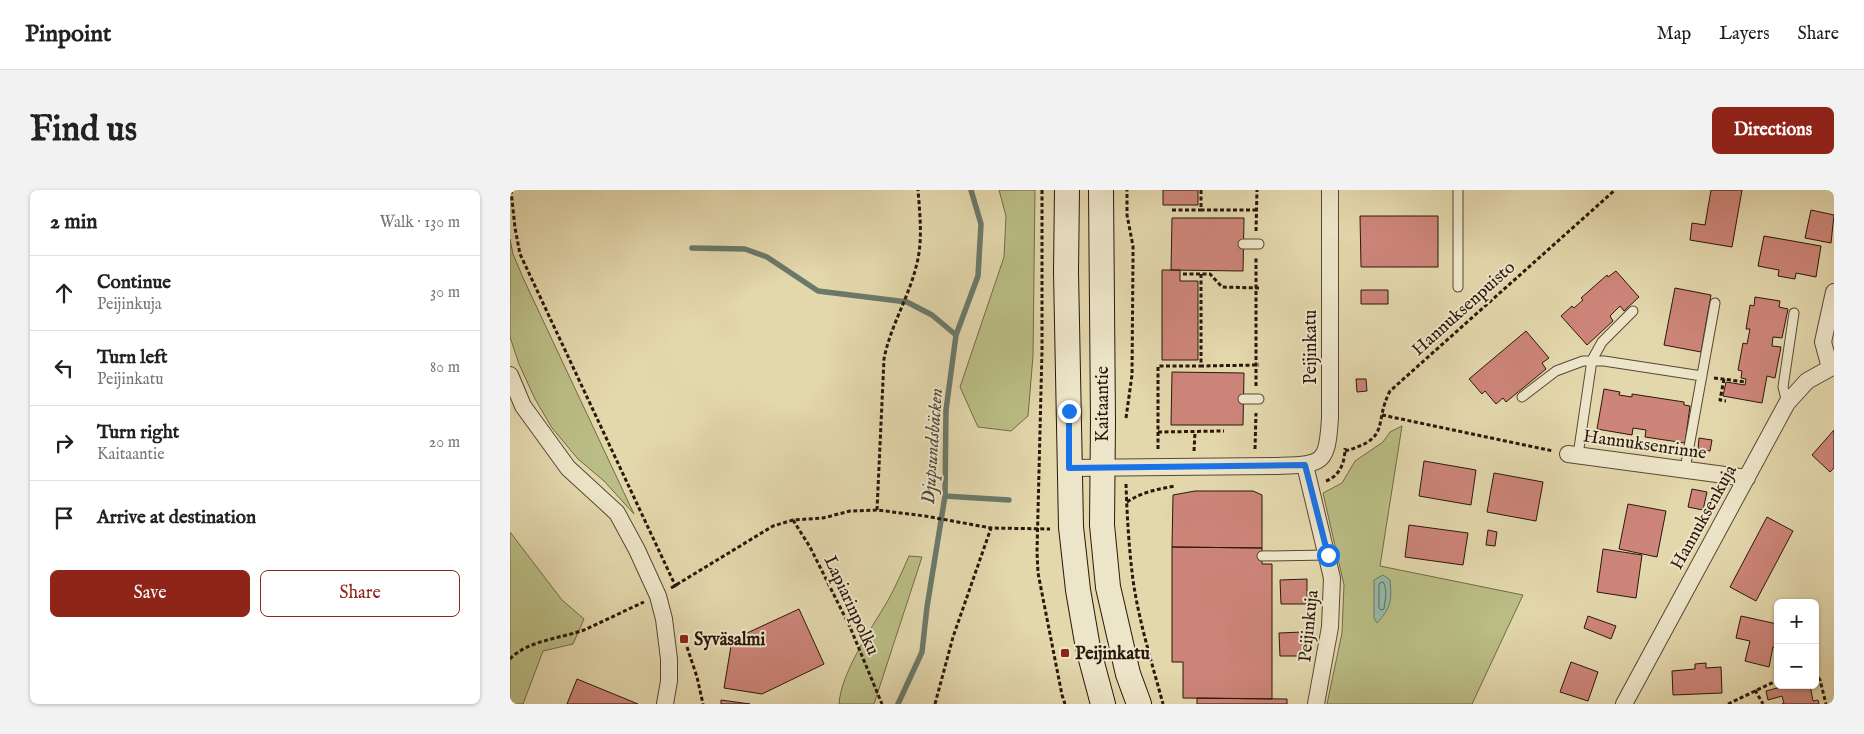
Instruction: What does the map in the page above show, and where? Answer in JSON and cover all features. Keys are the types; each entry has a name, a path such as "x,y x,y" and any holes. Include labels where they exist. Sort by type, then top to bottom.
{"main road":[{"name":"Kaitaantie","path":"1067,190 1066,282 1071,527 1078,590 1088,648 1103,704"},
{"name":"Kaitaantie","path":"1101,190 1102,525 1108,587 1128,674 1140,704"}],"street":[{"name":"Peijinkatu","path":"1069,468 1305,465 1320,461 1326,453 1329,441 1330,190"},
{"path":"1832,367 1823,342 1834,292"},
{"name":"Hannuksenkuja","path":"1624,704 1787,403 1807,380 1832,367"},
{"path":"510,375 523,406 568,468 617,512 637,550 658,596 664,619 669,659 669,681 665,704"},
{"name":"Hannuksenrinne","path":"1573,455 1747,478"},
{"name":"Peijinkuja","path":"1305,465 1332,578 1330,627 1316,704"}],"lane":[{"path":"1458,190 1458,287"},
{"path":"1244,244 1258,244"},
{"path":"1685,469 1715,303"},
{"path":"1573,455 1592,360 1602,342 1634,311"},
{"path":"1787,403 1783,387 1794,313"},
{"path":"1522,397 1556,371 1583,361 1592,360 1702,376"},
{"path":"1243,399 1258,399"},
{"path":"1262,556 1328,555"}],"path":[{"path":"511,190 514,228 520,254 675,585 677,594"},
{"path":"877,510 884,359 886,345 902,310 916,268 920,245 918,190"},
{"path":"1042,190 1042,350 1037,530 1038,573 1065,704"},
{"path":"1126,420 1132,375 1133,298 1133,246 1126,215 1127,190"},
{"path":"1201,190 1201,210"},
{"path":"1255,454 1258,399 1258,210 1256,190"},
{"name":"Hannuksenpuisto","path":"1322,482 1331,479 1339,473 1345,460 1345,451 1372,440 1379,430 1384,402 1390,391 1615,190"},
{"path":"1172,210 1258,210"},
{"path":"1183,274 1210,274 1222,287 1258,288"},
{"path":"1201,274 1201,366"},
{"path":"1158,449 1158,366 1258,365"},
{"path":"1702,376 1746,382"},
{"path":"1724,379 1720,400 1726,401"},
{"path":"1382,415 1573,455"},
{"path":"1158,432 1224,431"},
{"path":"1194,454 1195,432"},
{"path":"1127,503 1133,581 1145,640 1163,704"},
{"path":"675,585 773,526 792,520 822,518 850,511 877,510 958,521 992,528 1037,530"},
{"name":"Lapiarinpolku","path":"792,520 810,547 850,627 882,704"},
{"path":"936,704 953,637 992,528"},
{"path":"510,659 515,653 535,644 565,637 584,630 642,602"},
{"path":"684,640 698,677 703,704"},
{"path":"1819,678 1826,704"},
{"path":"1728,704 1774,682"},
{"path":"1755,690 1763,704"}],"green space":[{"path":"999,190 1035,190 1033,356 1028,416 1011,431 978,427 960,387 1004,257 1006,216"},
{"path":"510,239 513,254 524,280 634,514 604,481 578,459 552,428 535,399 519,364 510,337"},
{"path":"1402,426 1380,566 1523,595 1472,704 1327,704 1342,633 1344,585 1323,493 1342,483 1355,461 1383,442 1390,432"},
{"path":"510,532 562,600 584,619 573,644 543,651 523,704 510,704"},
{"path":"909,556 922,557 874,704 839,704 845,679 851,665 890,597"}],"water":[{"path":"1383,575 1390,580 1390,603 1377,623 1374,618 1374,580"}],"building":[{"path":"1163,190 1198,190 1198,205 1163,205"},
{"path":"1711,190 1742,190 1732,247 1690,240 1692,223 1705,225"},
{"path":"1811,210 1834,215 1831,243 1805,238"},
{"path":"1360,216 1438,216 1438,267 1361,267"},
{"path":"1172,218 1244,218 1243,271 1171,270"},
{"path":"1764,236 1821,246 1816,277 1796,273 1795,279 1778,276 1779,270 1758,266"},
{"path":"1162,270 1180,270 1180,281 1198,281 1198,360 1162,360"},
{"path":"1616,271 1639,297 1624,311 1620,306 1610,316 1613,321 1587,345 1561,316 1572,306 1574,308 1583,300 1581,298 1607,275 1608,277"},
{"path":"1675,288 1711,295 1701,352 1664,345"},
{"path":"1361,290 1388,290 1388,304 1361,304"},
{"path":"1755,297 1780,301 1779,307 1788,309 1782,338 1773,337 1772,346 1781,347 1775,378 1767,376 1762,403 1723,396 1726,382 1745,385 1746,379 1741,378 1742,371 1738,370 1743,343 1747,344 1750,329 1746,329 1750,305 1754,306"},
{"path":"1526,331 1549,358 1542,363 1546,369 1506,402 1503,398 1496,404 1485,391 1482,394 1469,379"},
{"path":"1172,372 1244,373 1243,425 1171,425"},
{"path":"1356,379 1366,379 1367,391 1357,392"},
{"path":"1604,389 1620,392 1619,395 1632,397 1632,394 1684,402 1684,405 1690,406 1685,443 1645,437 1646,430 1633,428 1632,435 1597,429"},
{"path":"1834,430 1834,468 1830,472 1812,455"},
{"path":"1699,438 1712,440 1710,451 1698,449"},
{"path":"1424,461 1476,470 1471,505 1419,496"},
{"path":"1494,473 1543,482 1536,521 1487,512"},
{"path":"1692,489 1707,492 1703,510 1688,507"},
{"path":"1195,491 1253,491 1262,495 1262,548 1172,547 1173,495"},
{"path":"1628,504 1666,511 1657,557 1619,549"},
{"path":"1767,517 1793,531 1756,601 1730,587"},
{"path":"1409,525 1468,533 1463,565 1405,557"},
{"path":"1488,530 1497,532 1495,546 1486,545"},
{"path":"1172,547 1262,548 1262,564 1272,564 1272,699 1183,698 1183,662 1172,662"},
{"path":"1603,549 1642,555 1636,598 1597,592"},
{"path":"1307,579 1307,604 1281,604 1280,580"},
{"path":"799,609 824,664 762,694 724,688 732,640"},
{"path":"1588,616 1616,626 1611,639 1584,628"},
{"path":"1741,616 1774,623 1774,647 1769,667 1745,661 1750,641 1736,638"},
{"path":"1303,632 1304,656 1280,656 1279,633"},
{"path":"1571,662 1598,672 1588,701 1560,692"},
{"path":"1706,663 1706,668 1721,667 1722,693 1673,695 1672,671 1695,669 1695,664"},
{"path":"577,679 638,704 567,704"},
{"path":"1774,689 1811,689 1813,701 1818,700 1819,704 1782,704 1784,703 1782,696 1768,700 1766,691"},
{"path":"1197,698 1287,699 1287,704 1197,704"},
{"path":"721,700 750,704 721,704"}],"waterway":[{"name":"Djupsundsbäcken","path":"898,704 922,652 927,607 945,496 946,410 956,335 978,276 981,224 971,190"},
{"path":"692,248 745,249 767,257 818,291 907,302 932,315 956,335"},
{"path":"945,496 1009,500"}],"place":[{"name":"Syväsalmi","path":"684,639"},
{"name":"Peijinkatu","path":"1065,653"}],"route":[{"path":"1069,411 1069,468 1305,465 1328,555"}]}
